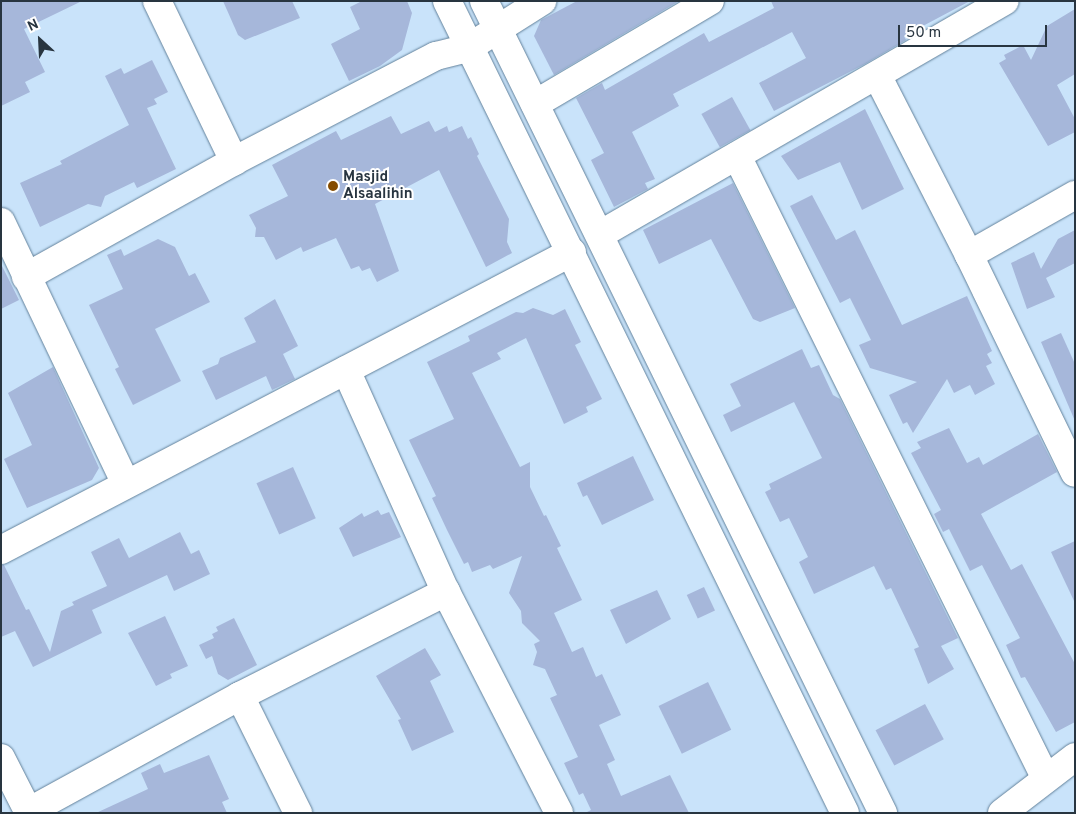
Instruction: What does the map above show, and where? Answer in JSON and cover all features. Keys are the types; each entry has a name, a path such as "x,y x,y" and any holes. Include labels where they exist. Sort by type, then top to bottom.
{"street":[{"path":"157,1 234,161"},
{"path":"452,11 489,9 542,1"},
{"path":"535,104 710,1"},
{"path":"601,234 878,77 1005,1"},
{"path":"26,277 234,161 436,56 468,48 489,9"},
{"path":"489,9 601,234 883,813"},
{"path":"436,56 452,11"},
{"path":"452,11 468,48 572,252 845,813"},
{"path":"878,77 969,254 1065,425 1075,473"},
{"path":"737,156 1046,779"},
{"path":"969,254 1075,195"},
{"path":"1,222 126,484"},
{"path":"1,550 572,252"},
{"path":"346,370 446,592 559,813"},
{"path":"1,758 29,812 240,696 446,592"},
{"path":"240,696 298,813"},
{"path":"1002,813 1075,757"}],"building":[{"path":"1,1 82,1 24,29 45,72 25,82 30,92 1,106"},
{"path":"223,1 292,1 300,18 245,40 238,35"},
{"path":"362,1 407,1 412,13 402,50 380,66 349,81 331,44 360,29 350,7"},
{"path":"577,1 679,1 554,75 534,36 541,20"},
{"path":"771,1 970,1 904,36 906,40 865,64 774,111 759,83 806,58 792,32 673,94 679,106 632,132 655,179 645,183 648,189 614,207 591,160 604,153 576,98 602,83 605,90 704,33 709,42 774,8"},
{"path":"1075,9 1075,74 1057,85 1075,119 1075,132 1048,146 999,63 1006,59 1004,55 1023,45 1031,60 1047,26"},
{"path":"152,60 168,92 154,99 157,104 147,108 176,169 137,188 134,182 105,196 101,207 88,204 40,227 20,183 62,164 60,161 129,125 105,76 121,68 124,74"},
{"path":"732,97 750,130 720,147 701,114"},
{"path":"865,109 904,189 862,210 840,162 798,180 781,156"},
{"path":"391,116 401,134 429,121 435,132 447,126 449,132 462,126 468,139 471,137 479,154 477,156 509,219 507,242 512,253 486,267 439,170 375,204 399,271 377,282 370,268 362,271 359,266 351,269 336,238 303,252 301,247 276,260 264,237 255,237 256,228 249,215 288,196 272,165 336,131 341,140"},
{"path":"733,183 795,308 760,322 753,319 711,239 659,264 643,230"},
{"path":"812,195 836,240 855,230 902,325 967,296 992,351 987,354 992,363 986,366 995,384 975,395 970,385 954,393 947,379 913,433 907,422 903,424 889,395 917,382 870,368 859,345 871,340 850,298 840,303 790,206"},
{"path":"1075,230 1075,263 1046,278 1055,297 1027,309 1011,263 1034,252 1041,269 1058,239"},
{"path":"158,239 175,247 189,276 195,273 210,302 155,329 181,381 133,405 115,369 119,367 89,305 123,289 107,255 121,249 124,256"},
{"path":"1,264 19,300 1,309"},
{"path":"275,299 298,346 283,354 295,379 272,390 266,376 216,400 202,371 218,364 220,358 256,342 244,318"},
{"path":"533,308 553,315 565,309 581,342 575,345 602,399 586,407 588,412 564,424 526,338 497,353 501,359 472,373 520,467 530,462 530,487 561,546 557,548 582,600 554,613 572,652 583,647 596,677 602,674 621,715 599,725 615,760 607,764 621,796 670,775 689,813 585,813 591,810 583,793 579,795 564,763 578,757 550,698 557,695 545,669 533,665 537,652 534,644 540,641 522,623 521,611 509,593 522,556 493,569 490,565 472,572 468,562 464,564 432,498 436,496 409,440 454,419 427,362 470,341 468,336 516,312 523,313"},
{"path":"1061,333 1075,364 1075,421 1041,342"},
{"path":"802,349 811,368 819,365 833,395 840,399 958,638 941,646 954,669 928,684 914,649 919,647 891,588 886,590 874,566 814,594 799,562 808,557 789,518 780,522 765,492 771,489 769,484 822,458 794,402 731,432 723,415 741,406 730,384"},
{"path":"53,367 99,468 92,480 27,508 4,459 32,445 8,393"},
{"path":"949,428 967,463 979,457 983,465 1038,434 1057,472 981,514 1011,570 1022,564 1075,664 1075,722 1056,732 1025,677 1021,678 1006,645 1020,638 982,565 970,571 949,529 943,532 934,514 941,510 911,453 921,448 917,442"},
{"path":"633,456 654,500 602,525 587,495 583,497 577,483"},
{"path":"293,467 316,518 279,534 256,483"},
{"path":"378,510 381,515 389,512 401,537 353,557 339,528 362,513 364,517"},
{"path":"180,532 191,554 199,550 210,574 174,591 167,575 92,610 102,633 33,667 15,631 1,637 1,565 4,565 26,610 29,609 50,652 61,611 74,605 72,602 107,586 91,552 119,538 129,558"},
{"path":"1075,541 1075,603 1051,552"},
{"path":"704,587 715,611 698,619 687,595"},
{"path":"657,590 671,619 626,644 610,610"},
{"path":"165,616 188,666 170,674 172,678 156,686 128,633"},
{"path":"234,618 257,665 228,680 218,674 212,656 206,659 199,645 214,638 212,634 218,631 216,627"},
{"path":"425,648 441,675 430,681 454,732 412,751 398,720 401,719 376,676"},
{"path":"708,682 731,730 682,754 659,706"},
{"path":"925,704 944,739 894,766 876,730"},
{"path":"209,755 229,799 222,802 227,813 96,813 148,789 141,773 160,764 164,773"}],"place":[{"name":"Masjid Alsaalihin","path":"333,186"}]}
